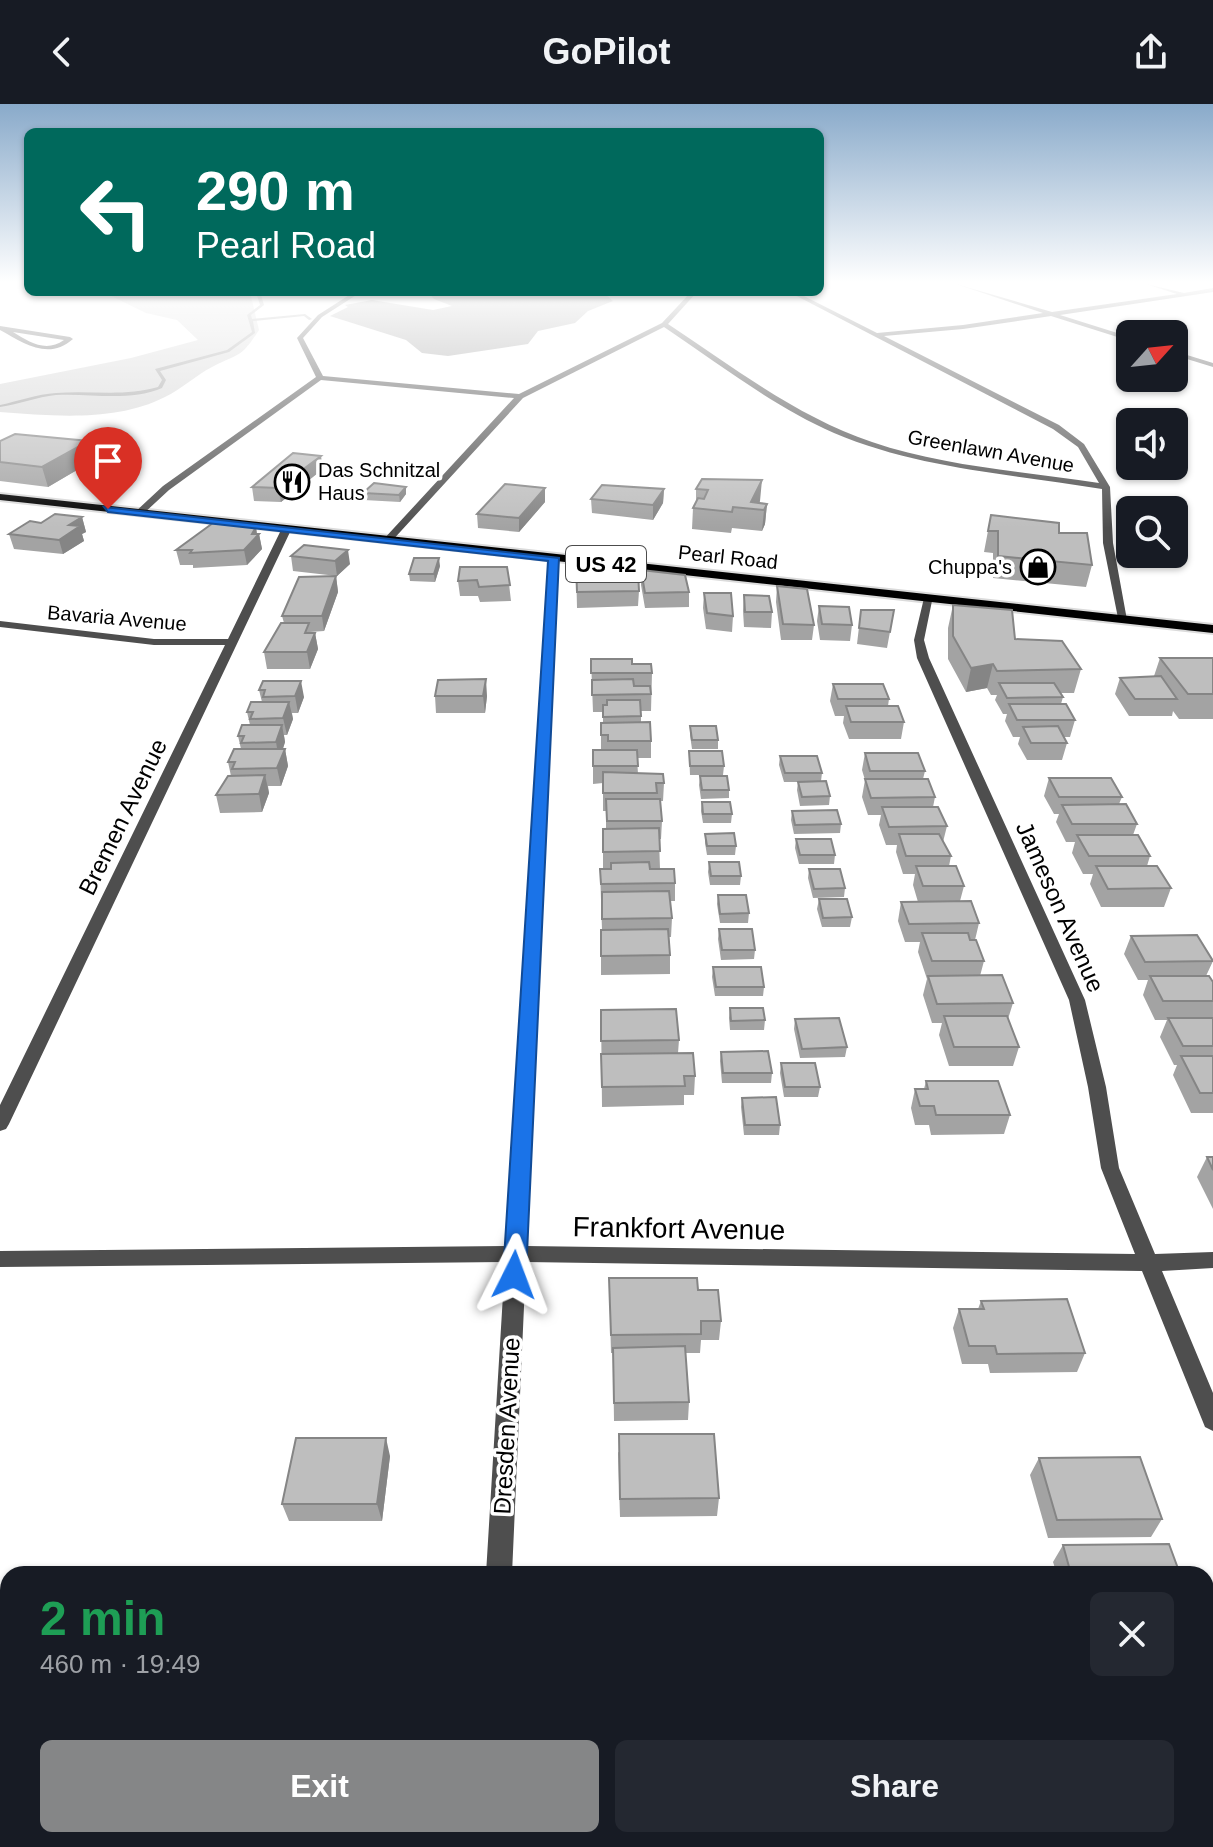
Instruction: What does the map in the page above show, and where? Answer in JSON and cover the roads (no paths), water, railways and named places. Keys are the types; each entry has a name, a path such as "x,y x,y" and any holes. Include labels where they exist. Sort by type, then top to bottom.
{"main road":[{"name":"Pearl Road","path":"0,497 1213,629"}],"street":[{"path":"314,365 320,378"},
{"path":"387,541 520,396 581,365"},
{"name":"Greenlawn Avenue","path":"727,365 801,414 838,432 887,449 960,466 1106,487"},
{"path":"935,365 1056,427 1081,446 1106,487 1108,543 1123,618"},
{"path":"139,513 166,488 320,378 520,396"},
{"name":"Bremen Avenue","path":"0,1124 286,530"},
{"name":"Dresden Avenue","path":"499,1566 553,558"},
{"name":"Jameson Avenue","path":"929,598 919,640 923,658 1077,1000 1097,1087 1110,1168 1213,1420"},
{"name":"Bavaria Avenue","path":"0,624 154,642 232,642"},
{"name":"Frankfort Avenue","path":"0,1259 516,1254 1148,1263 1213,1260"}],"waterway":[{"path":"0,406 55,394 121,395 147,392 160,388 164,380 157,370 174,365"}],"place":[{"name":"Das Schnitzal Haus","path":"292,482"},
{"name":"Chuppa's","path":"1038,567"}]}
